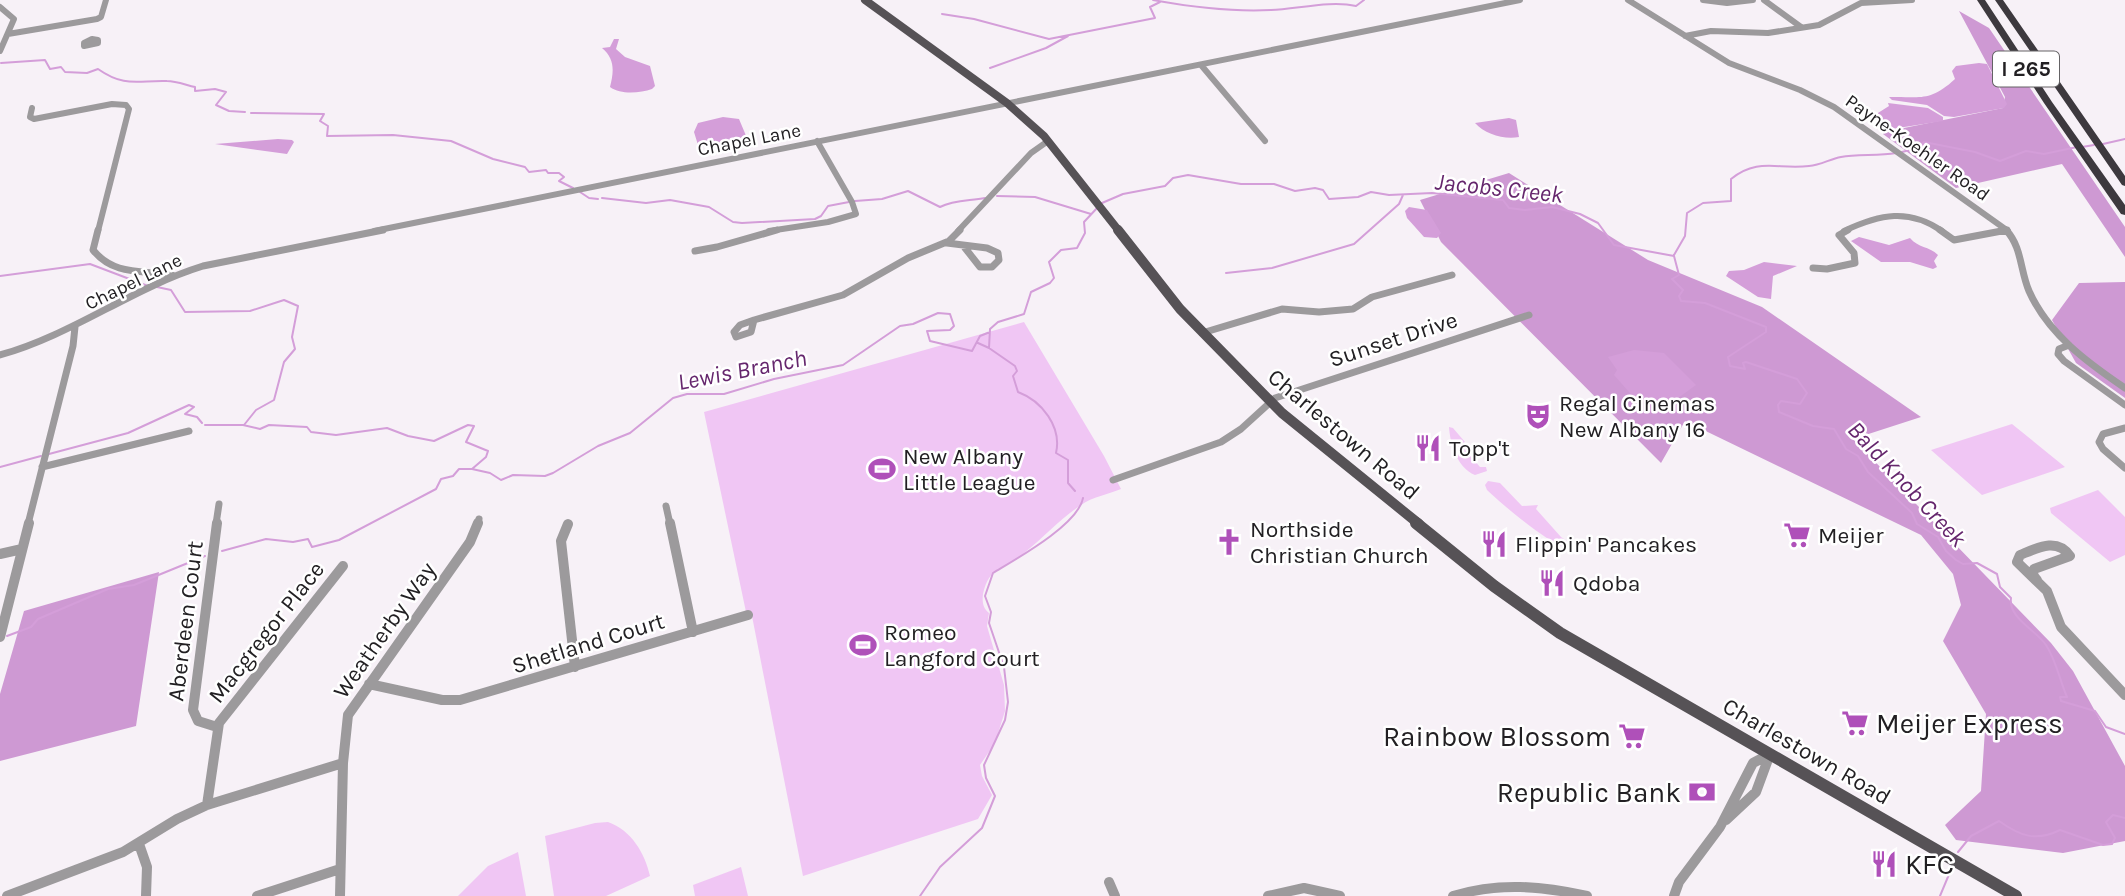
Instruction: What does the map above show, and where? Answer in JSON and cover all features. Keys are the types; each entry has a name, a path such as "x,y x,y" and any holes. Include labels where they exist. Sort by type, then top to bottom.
{"highway":[{"name":"I 265","path":"1981,0 2071,137 2125,212"},
{"name":"I 265","path":"1999,0 2125,183"}],"main road":[{"name":"Charlestown Road","path":"864,0 1007,103 1048,141 1161,287 1269,401 1517,604 1560,633 2016,896"}],"street":[{"path":"8,34 96,28 106,0"},
{"name":"Chapel Lane","path":"0,355 40,344 172,275 277,250 1520,0"},
{"name":"Payne-Koehler Road","path":"1628,0 1737,67 1826,102 2007,230"},
{"path":"1703,0 1727,3 1753,0"},
{"path":"1764,0 1801,27"},
{"path":"1685,36 1693,33 1723,37 1819,25 1861,3 1912,0"},
{"path":"0,9 11,24 0,51"},
{"path":"1201,65 1265,141"},
{"path":"32,108 30,117 34,119 112,104 126,105 129,109 128,117 93,250 103,260 124,272 172,275"},
{"path":"695,251 727,246 781,228 854,215 856,210 817,141"},
{"path":"754,320 843,295 908,258 947,243 966,226 1031,153 1048,141"},
{"path":"1813,268 1828,269 1855,263 1854,253 1839,235 1901,213 1913,214 1926,220 1954,240 2007,230 2016,243 2028,288 2035,303 2069,345 2125,388"},
{"path":"947,243 965,248 990,247 998,253 999,260 990,268 979,267 965,248"},
{"path":"1202,333 1282,309 1319,312 1353,309 1372,297 1452,275"},
{"name":"Sunset Drive","path":"1269,401 1530,315"},
{"path":"0,637 73,346 75,327"},
{"path":"2069,345 2059,349 2058,354 2063,360 2125,405"},
{"path":"1113,480 1221,442 1241,429 1269,401"},
{"path":"2125,428 2099,437 2103,449 2125,468"},
{"path":"42,467 189,431"},
{"name":"Aberdeen Court","path":"217,727 198,721 193,710 219,504"},
{"name":"Shetland Court","path":"369,684 442,700 460,700 693,632 667,506"},
{"name":"Weatherby Way","path":"340,896 343,763 348,715 470,542 476,533 479,519"},
{"path":"568,524 561,541 575,667"},
{"path":"2037,580 2019,565 2018,557 2053,545 2064,548 2070,556 2034,569 2033,575 2047,591 2061,627 2125,695"},
{"path":"0,554 22,549"},
{"name":"Macgregor Place","path":"207,805 217,727 343,566"},
{"path":"693,632 748,615"},
{"path":"1674,896 1679,881 1721,824 1751,801 1767,770 1770,754"},
{"path":"0,894 11,895 139,844 177,819 207,805 343,763"},
{"path":"139,844 148,866 146,896"},
{"path":"257,896 340,869"},
{"path":"1109,882 1115,896"},
{"path":"1453,896 1484,887 1507,885 1534,886 1587,896"},
{"path":"1268,896 1285,890 1314,888 1340,896"}],"shaded area":[{"path":"1959,11 1989,28 2125,227 2125,257 2062,164 1956,188 1883,134 1885,130 2003,108 2005,97"},
{"path":"614,39 619,39 616,49 625,57 650,66 655,86 652,89 631,92 610,87 612,66 609,56 602,48 610,47"},
{"path":"1987,64 2007,104 2004,108 1954,117 1944,116 1927,105 1892,100 1889,97 1931,95 1955,79 1952,71 1956,66"},
{"path":"1888,103 1928,108 1943,117 1943,121 1885,130 1870,118 1889,106"},
{"path":"723,117 739,119 747,138 719,150 698,145 694,132 698,123"},
{"path":"1509,118 1516,120 1519,137 1495,135 1475,123"},
{"path":"278,139 294,142 287,154 215,144"},
{"path":"1509,173 1648,260 1762,307 1921,417 1853,439 2051,643 2073,671 2125,766 2125,841 2063,853 1956,840 1945,825 1981,791 1986,714 1943,641 1961,605 1953,574 1921,535 1685,421 1661,463 1441,242 1420,200"},
{"path":"1409,207 1427,210 1441,233 1437,238 1424,237 1407,218 1405,211"},
{"path":"1859,237 1889,245 1910,238 1938,255 1934,261 1937,267 1933,269 1910,262 1881,262 1851,241"},
{"path":"1764,262 1797,266 1773,276 1771,299 1758,297 1726,276 1729,271 1744,270"},
{"path":"2125,282 2125,398 2076,363 2052,320 2079,283"},
{"path":"1024,322 1121,489 1081,505 1016,559 998,569 986,584 983,602 989,613 987,626 1004,685 1005,711 995,743 980,765 982,776 992,795 978,819 803,876 751,611 746,612 704,412"},
{"path":"1634,350 1664,353 1696,385 1678,398 1637,401 1614,375 1617,370 1608,357"},
{"path":"2012,424 2065,467 1982,495 1931,450"},
{"path":"1449,427 1465,442 1461,445 1480,467 1486,467 1487,471 1475,475 1463,467 1453,447"},
{"path":"1488,481 1500,483 1522,506 1538,505 1536,509 1561,537 1573,545 1577,543 1578,550 1558,544 1531,527 1487,490 1485,485"},
{"path":"2098,490 2125,517 2125,555 2110,562 2051,513 2050,508"},
{"path":"159,572 136,726 0,761 0,694 24,611"},
{"path":"608,822 624,831 636,843 650,876 606,896 554,896 545,836"},
{"path":"518,852 526,896 458,896 488,866"},
{"path":"741,867 748,896 695,896 693,885"}],"waterway":[{"path":"1153,0 1212,8 1256,10 1325,4 1356,6 1364,0"},
{"path":"942,14 974,19 1049,39 1155,18 1150,7 1160,2"},
{"path":"990,68 1046,48 1068,36"},
{"path":"1,63 45,60 50,69 61,67 65,72 87,73 98,69 124,81 170,81 195,87 195,91 215,89 226,92 216,105 229,111 245,112"},
{"path":"251,113 324,114 320,121 328,126 327,136 393,135 451,141 493,159 525,167 529,172 546,170 548,173 559,173 564,177 559,181 573,188"},
{"name":"Jacobs Creek","path":"2103,144 2125,139"},
{"name":"Jacobs Creek","path":"1902,152 1917,148 1924,142 1975,152 2000,161 2026,151 2044,154 2077,147"},
{"name":"Jacobs Creek","path":"2082,147 2094,145"},
{"name":"Jacobs Creek","path":"1674,255 1685,236 1687,213 1703,203 1731,201 1731,179 1741,172 1759,166 1809,166 1841,157 1896,153"},
{"name":"Bald Knob Creek","path":"1102,203 1123,194 1165,186 1173,178 1188,175 1241,184 1274,184 1295,191 1315,188 1323,190 1329,199 1358,197 1371,192 1389,195 1432,193 1503,200 1509,208 1525,210 1552,207 1580,214 1598,223 1614,245 1674,256 1679,275 1672,279 1683,290 1679,296 1681,301 1705,303 1766,327 1766,332 1728,357 1730,366 1745,369 1743,363 1746,362 1797,379 1807,393 1800,404 1781,401 1778,405 1779,412 1813,426 1834,429 1846,449 1858,456 1868,472 1912,513 1917,524 1938,537 1946,551 1956,560 1963,564 1977,563 1997,574 2000,587 2011,598 2011,605 2018,618 2042,639 2049,651 2067,697 2060,697 2061,701 2095,711 2106,727 2125,734"},
{"path":"855,201 882,199 908,191 940,207 985,198"},
{"path":"580,192 589,198 598,199"},
{"path":"1226,273 1272,268 1354,244 1399,204 1403,195"},
{"path":"997,196 1035,197 1091,214"},
{"path":"602,198 646,203 670,200 709,207 733,222 742,223 815,219 821,216 828,206 849,202"},
{"name":"Jacobs Creek","path":"990,332 998,322 1024,314 1031,292 1050,283 1054,278 1049,262 1061,250 1077,248 1085,233 1084,222 1098,207"},
{"name":"Lewis Branch","path":"0,276 90,264 148,286"},
{"name":"Lewis Branch","path":"157,287 171,290 185,312 250,311 284,300 298,306 292,337 295,349 284,362 274,400 256,410 244,425"},
{"name":"Lewis Branch","path":"472,469 490,473 501,480 513,475 545,476 598,446 630,433 673,398 687,394 724,394 774,379 843,365 900,326 913,324 938,313 950,314 954,326 950,330 927,331 930,341 972,351 980,336 990,332"},
{"name":"Jacobs Creek","path":"989,348 990,332"},
{"path":"978,343 989,348"},
{"name":"Jacobs Creek","path":"989,348 1015,366 1017,371 1013,376 1018,392 1035,402 1048,416 1056,434 1056,453 1068,460 1068,483 1075,491"},
{"path":"49,454 128,433 189,405 194,407 185,414 197,417 202,423"},
{"name":"Lewis Branch","path":"205,425 243,425 260,429 269,425 307,427 311,432 336,435 387,428 408,436 434,441 468,425 474,426 466,442 488,451 486,457 472,469"},
{"path":"0,467 41,456"},
{"path":"222,551 266,539 293,542 308,539 312,547 339,540 436,489 441,479 453,476 459,469 472,469"},
{"name":"Jacobs Creek","path":"920,896 940,867 982,828 995,796 986,778 984,765 1005,720 1008,702 1004,667 989,623 991,612 985,596 993,573 1058,530 1079,508 1083,498"},
{"path":"7,636 31,627 38,619 108,589 134,585 205,556"},
{"name":"Bald Knob Creek","path":"1958,852 1971,836 1999,821 2028,836 2043,836 2060,830 2103,845 2112,844 2115,838 2106,822 2113,815 2125,818"},
{"name":"Bald Knob Creek","path":"1940,896 1950,872"}],"place":[{"name":"Regal Cinemas New Albany 16","path":"1538,416"},
{"name":"Topp't","path":"1428,448"},
{"name":"New Albany Little League","path":"882,469"},
{"name":"Meijer","path":"1797,535"},
{"name":"Northside Christian Church","path":"1229,542"},
{"name":"Flippin' Pancakes","path":"1494,544"},
{"name":"Qdoba","path":"1552,583"},
{"name":"Romeo Langford Court","path":"863,645"},
{"name":"Meijer Express","path":"1855,723"},
{"name":"Rainbow Blossom","path":"1632,736"},
{"name":"Republic Bank","path":"1702,792"},
{"name":"KFC","path":"1884,864"}]}
